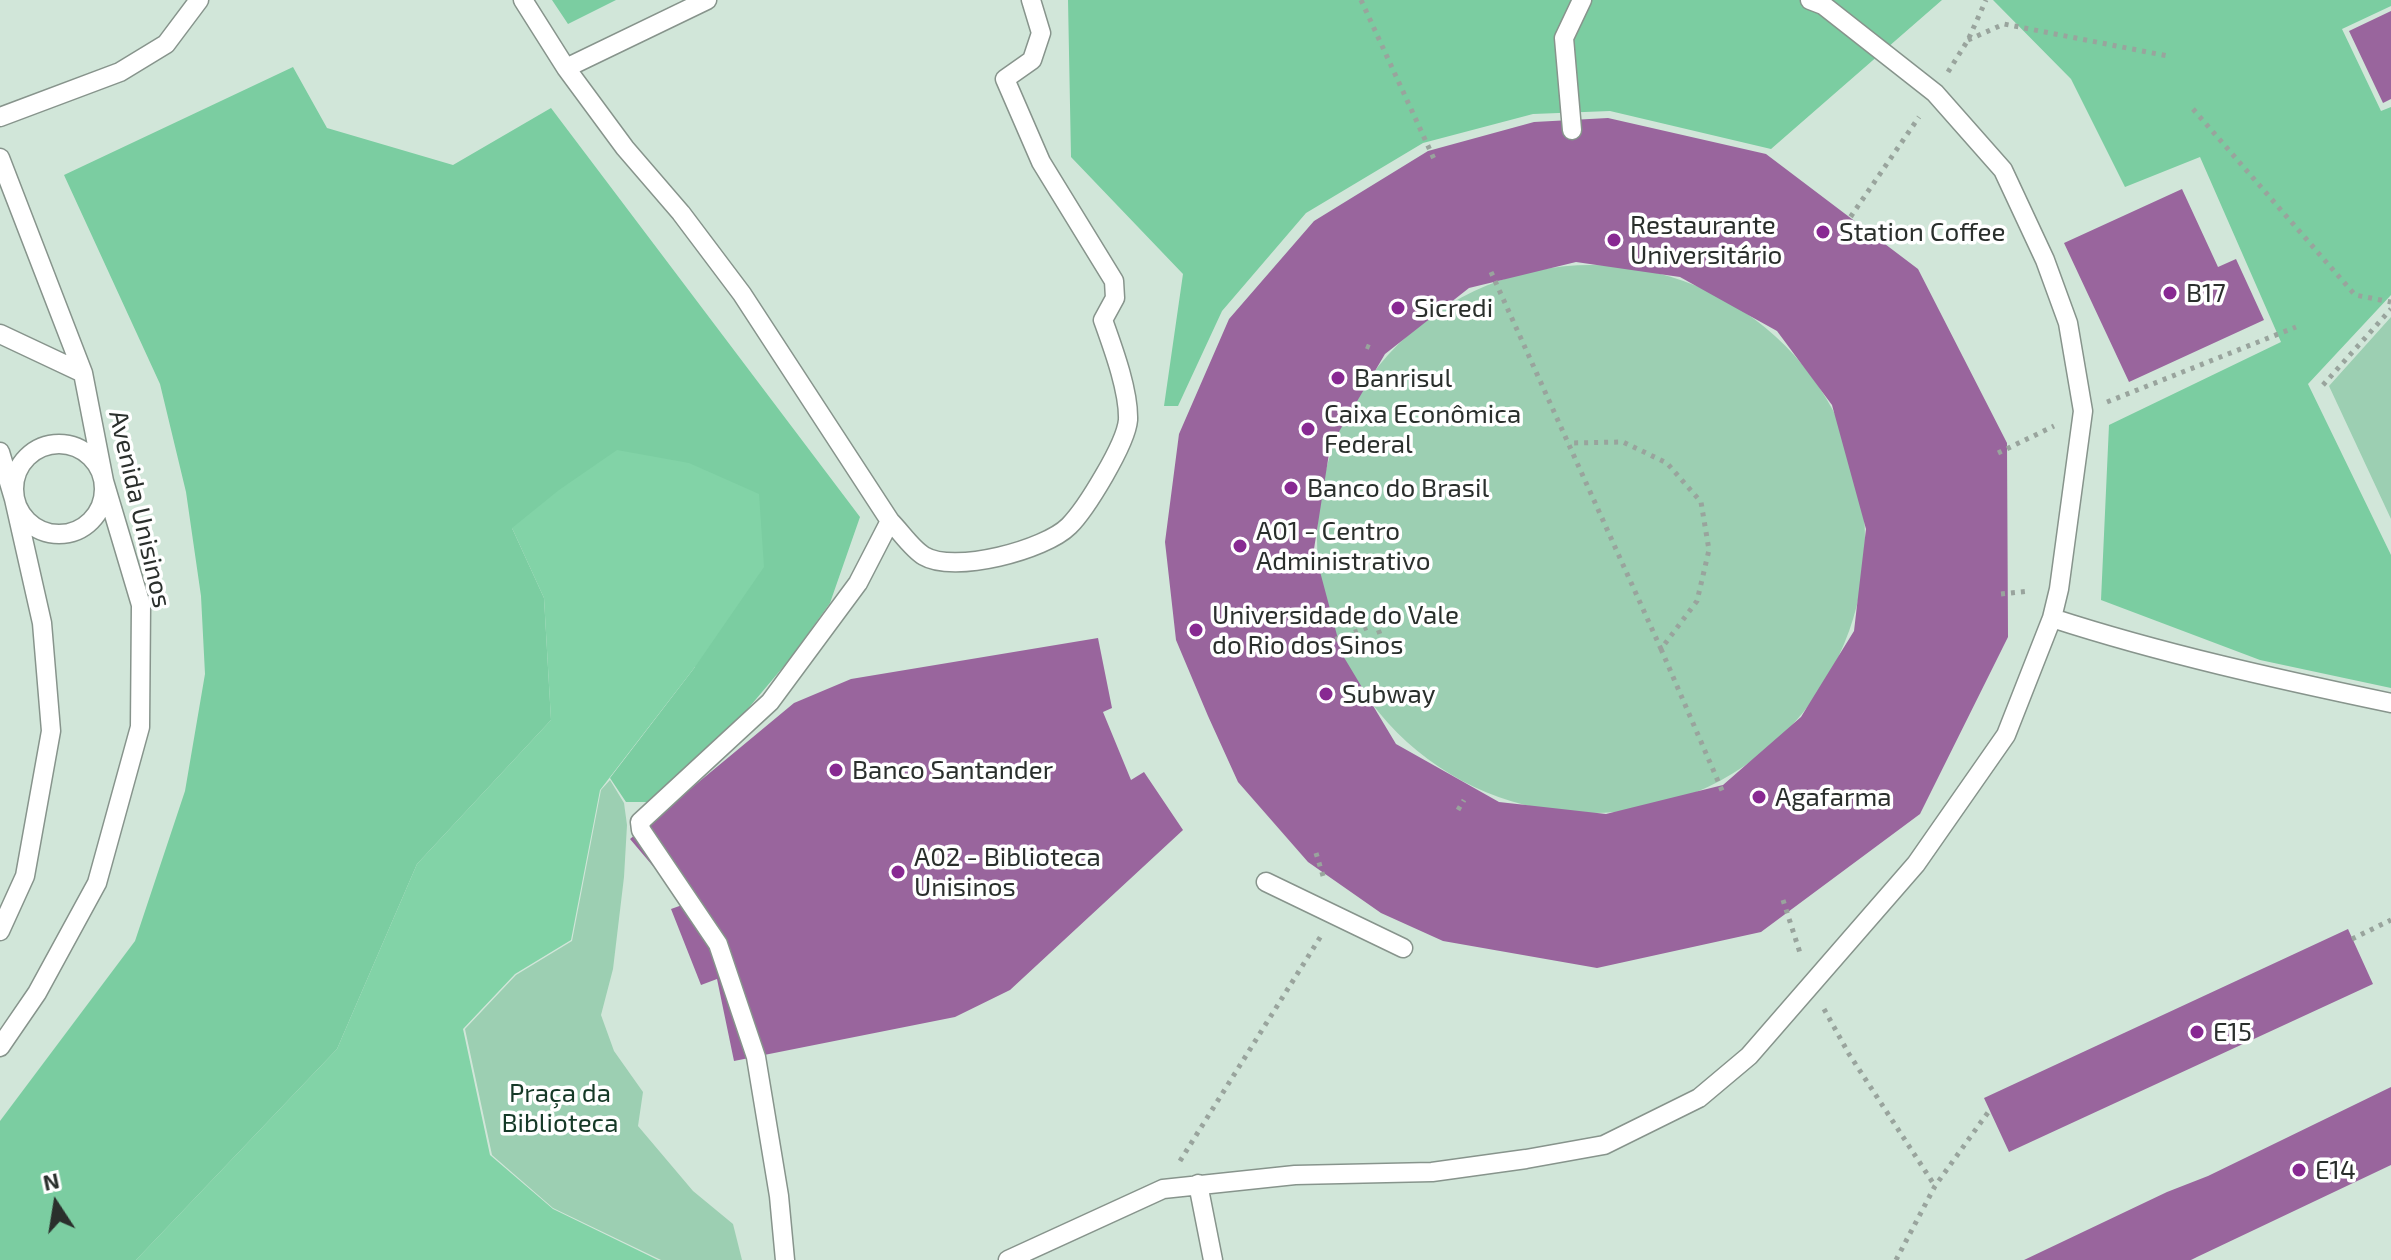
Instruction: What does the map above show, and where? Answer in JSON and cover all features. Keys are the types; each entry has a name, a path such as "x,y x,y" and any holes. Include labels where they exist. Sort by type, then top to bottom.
{"lane":[{"path":"0,117 120,72 166,44 199,0"},
{"path":"523,0 566,68 625,148 681,213 742,294 890,521 925,556 955,564 986,559 1040,543 1068,527 1107,472 1128,423 1126,399 1103,320 1115,298 1114,281 1041,162 1005,79 1032,60 1041,33 1031,0"},
{"path":"566,68 707,0"},
{"path":"1572,130 1564,38 1582,0"},
{"path":"1008,1260 1163,1189 1295,1175 1432,1172 1526,1159 1604,1145 1699,1098 1749,1056 1916,864 2006,735 2052,618 2059,589 2083,411 2068,323 2045,260 2003,170 1935,93 1823,5 1810,0"},
{"name":"Avenida Unisinos","path":"0,158 83,373 104,481 141,605 140,727 97,883 37,993 0,1047"},
{"path":"0,334 83,373"},
{"path":"0,452 14,499 19,513 30,525 44,532 59,535 75,532 89,524 104,497 104,481 99,467 78,448 64,444 36,450 25,458 13,484 14,499 42,623 51,731 25,876 0,931"},
{"path":"785,1260 776,1171 756,1057 718,944 641,830 640,822 770,702 858,583 890,521"},
{"path":"2052,618 2233,670 2391,703"},
{"path":"1266,882 1403,948"},
{"path":"1198,1184 1213,1260"}],"path":[{"path":"1361,0 1434,159"},
{"path":"1968,40 2004,24 2168,56"},
{"path":"2193,109 2355,295 2391,302"},
{"path":"1491,272 1724,795"},
{"path":"2323,385 2391,309"},
{"path":"1998,453 2083,411 2296,327"},
{"path":"1568,443 1623,442 1667,463 1701,502 1709,550 1697,601 1661,649"},
{"path":"1326,643 1376,624 1385,647 1358,657"},
{"path":"1458,810 1464,800"},
{"path":"1163,1189 1334,915 1316,853"},
{"path":"2352,939 2391,920"},
{"path":"1849,1054 1935,1186"},
{"path":"1896,1260 1935,1186 1989,1111"}],"shaded area":[{"name":"Universidade do Vale do Rio dos Sinos","path":"0,0 2391,0 2391,1260 0,1260"},
{"path":"552,0 616,0 568,24"},
{"path":"1068,0 1942,0 1771,149 1610,111 1533,114 1423,143 1306,213 1222,311 1178,406 1164,406 1183,274 1071,157"},
{"path":"1993,0 2391,0 2391,6 2342,29 2381,111 2391,107 2391,295 2308,384 2391,555 2391,688 2260,660 2101,600 2109,425 2281,342 2200,157 2125,187 2071,79"},
{"path":"293,67 327,128 453,165 551,108 860,517 830,603 789,660 703,762 656,802 626,802 610,778 695,667 512,528 544,598 551,720 417,864 337,1049 136,1260 0,1260 0,1121 135,941 185,791 205,674 201,596 186,492 160,384 64,175"},
{"path":"617,450 689,463 759,494 764,567 695,667 600,790 571,940 515,974 463,1029 490,1155 553,1209 658,1260 136,1260 337,1049 417,864 551,720 544,598 512,528 559,490"}],"green space":[{"path":"1591,265 1644,271 1696,286 1743,311 1785,345 1819,387 1844,434 1859,486 1865,539 1859,592 1844,644 1819,691 1785,733 1743,767 1696,792 1644,807 1591,813 1538,807 1486,792 1439,767 1397,733 1363,691 1338,644 1323,592 1317,539 1323,486 1338,434 1363,387 1397,345 1439,311 1486,286 1538,271"},
{"path":"2391,317 2391,519 2329,386"},
{"name":"Praça da Biblioteca","path":"610,780 624,803 627,825 613,969 601,1015 614,1051 643,1092 638,1126 693,1191 733,1224 742,1260 661,1260 553,1208 492,1155 465,1029 516,975 572,941 601,790"}],"building":[{"path":"2391,11 2391,99 2383,103 2349,31"},
{"name":"A01 - Centro Administrativo","path":"1608,118 1766,154 1918,269 2007,443 2008,637 1920,814 1761,932 1597,968 1443,941 1381,913 1308,862 1238,782 1208,716 1176,640 1165,542 1179,434 1229,319 1314,221 1428,151 1534,122","holes":["1576,262 1680,277 1777,331 1832,405 1866,529 1854,631 1801,717 1723,785 1606,814 1499,802 1396,744 1342,654 1314,549 1330,447 1385,354 1469,288"]},
{"name":"B17","path":"2182,189 2218,267 2236,259 2264,320 2129,382 2064,243"},
{"name":"A02 - Biblioteca Unisinos","path":"1098,638 1112,708 1103,712 1131,780 1144,772 1183,830 1010,990 955,1017 734,1061 717,979 701,985 671,909 685,904 630,839 794,703 851,679"},
{"name":"E15","path":"2348,929 2373,984 2009,1152 1984,1098"},
{"name":"E14","path":"2391,1087 2391,1165 2191,1260 2024,1260 2167,1192 2208,1176"}],"place":[{"name":"Station Coffee","path":"1823,232"},
{"name":"Restaurante Universitário","path":"1614,240"},
{"name":"B17","path":"2170,293"},
{"name":"Sicredi","path":"1398,308"},
{"name":"Banrisul","path":"1338,378"},
{"name":"Caixa Econômica Federal","path":"1308,429"},
{"name":"Banco do Brasil","path":"1291,488"},
{"name":"A01 - Centro Administrativo","path":"1240,546"},
{"name":"Universidade do Vale do Rio dos Sinos","path":"1196,630"},
{"name":"Subway","path":"1326,694"},
{"name":"Banco Santander","path":"836,770"},
{"name":"Agafarma","path":"1759,797"},
{"name":"A02 - Biblioteca Unisinos","path":"898,872"},
{"name":"E15","path":"2197,1032"},
{"name":"E14","path":"2299,1170"}]}
